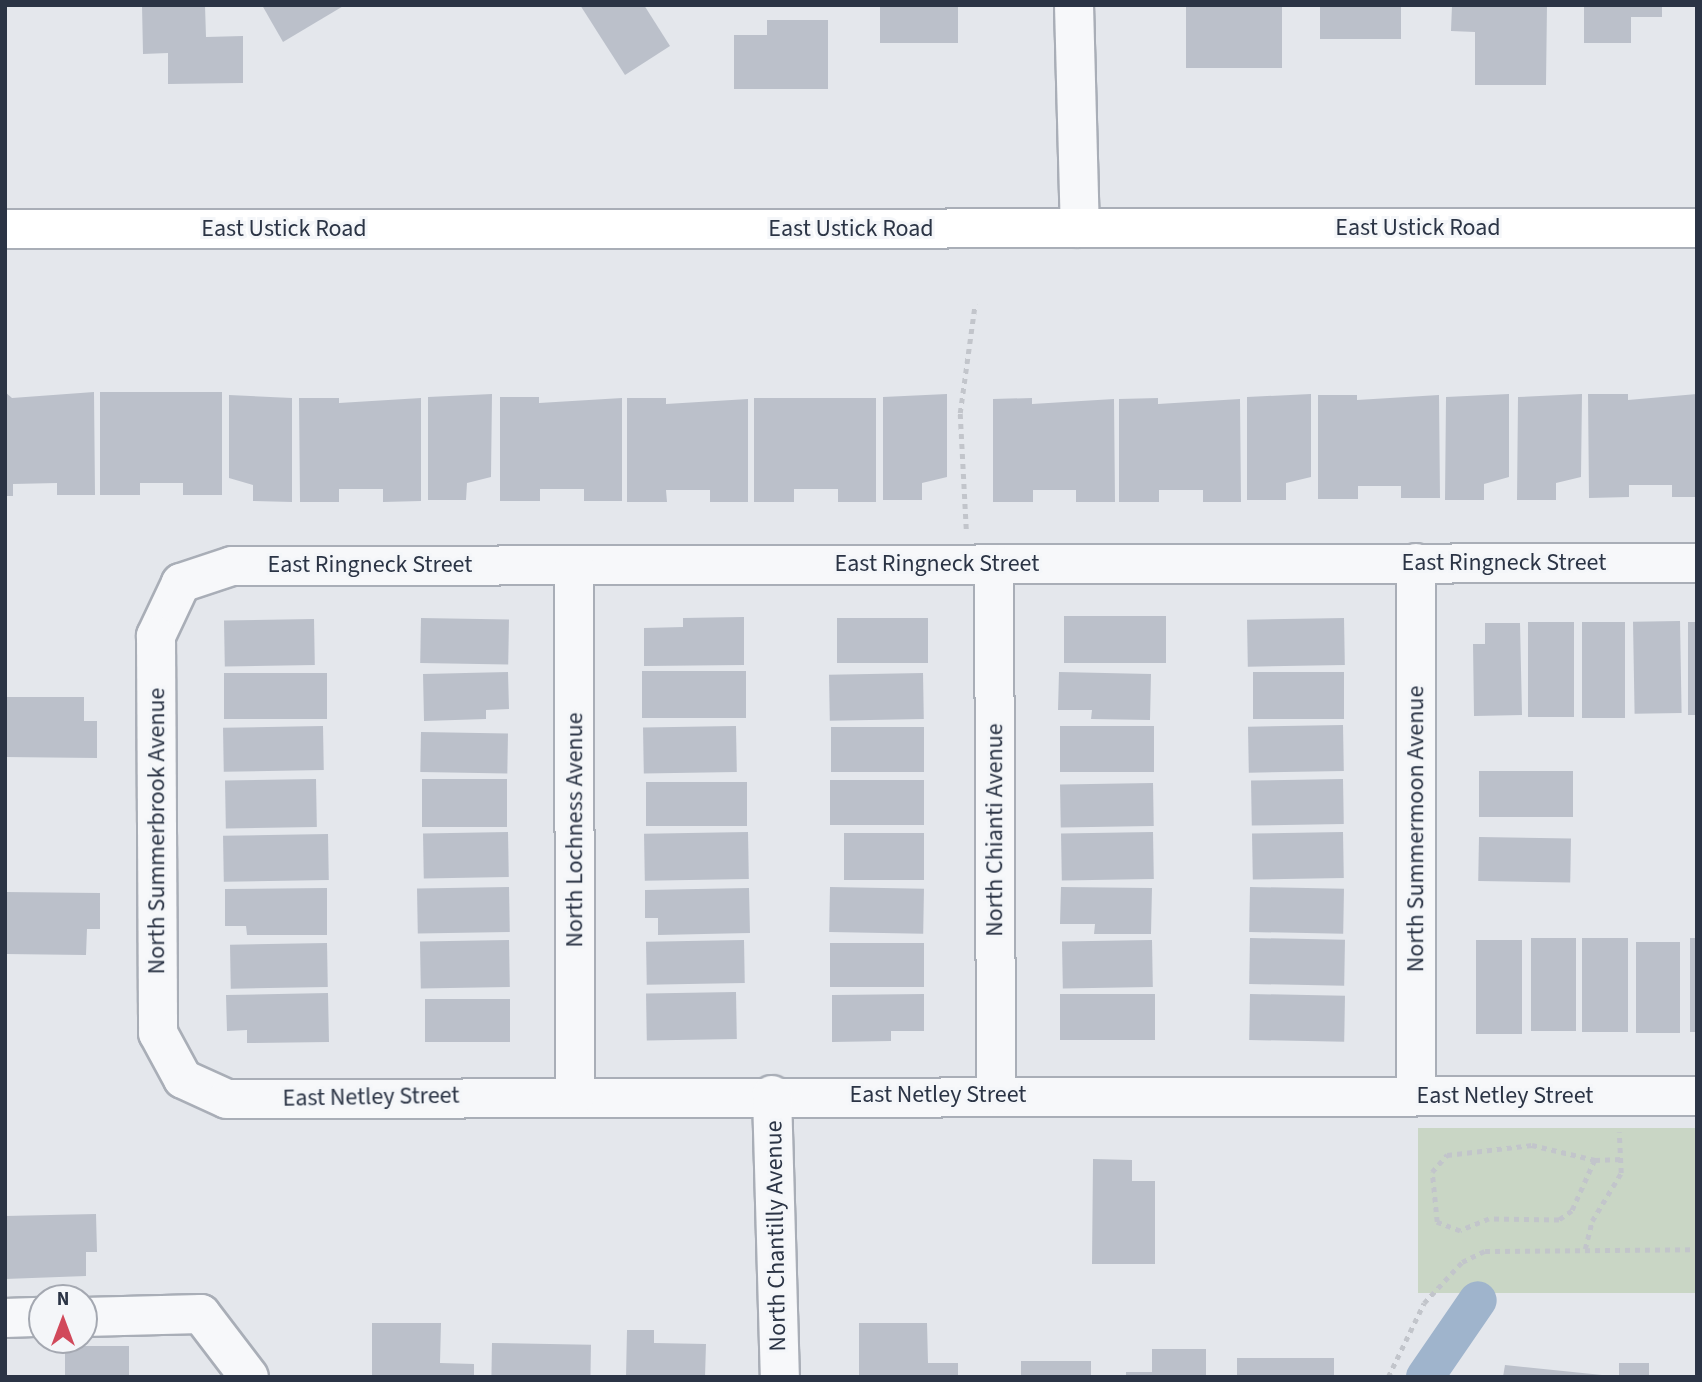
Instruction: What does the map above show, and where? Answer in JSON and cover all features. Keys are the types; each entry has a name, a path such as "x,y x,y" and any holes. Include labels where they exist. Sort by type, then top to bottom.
{"main road":[{"name":"East Ustick Road","path":"5,229 1697,228"}],"street":[{"path":"1074,5 1080,228"},
{"name":"North Summermoon Avenue","path":"1416,563 1416,1095"},
{"name":"East Ringneck Street","path":"181,583 232,566 1697,563"},
{"name":"North Chianti Avenue","path":"980,564 996,1095"},
{"name":"North Lochness Avenue","path":"574,565 575,1095"},
{"name":"North Summerbrook Avenue","path":"181,583 156,636 156,650 158,1033 183,1079"},
{"name":"East Netley Street","path":"183,1079 227,1099 575,1095 1697,1096"},
{"name":"North Chantilly Avenue","path":"772,1095 780,1377"},
{"path":"98,1317 201,1314 248,1377"},
{"path":"5,1318 28,1317"}],"path":[{"path":"975,304 960,412 980,564"},
{"path":"1585,1249 1622,1159 1617,1096"},
{"path":"1595,1160 1572,1211 1559,1220 1489,1219 1460,1231 1437,1222 1432,1172 1447,1155 1553,1146 1595,1160 1622,1159"},
{"path":"1388,1377 1424,1303 1462,1262 1485,1251 1697,1249"}],"green space":[{"path":"1418,1128 1697,1128 1697,1293 1418,1293"}],"building":[{"path":"142,5 205,5 206,37 243,36 243,83 168,84 168,53 143,54"},
{"path":"262,5 345,5 283,42"},
{"path":"580,5 644,5 670,46 625,75"},
{"path":"880,5 958,5 958,43 880,43"},
{"path":"1186,5 1282,5 1282,68 1186,68"},
{"path":"1320,5 1401,5 1401,39 1320,39"},
{"path":"1452,5 1547,5 1546,85 1475,85 1475,32 1451,31"},
{"path":"1584,5 1662,5 1662,17 1631,17 1631,43 1584,43"},
{"path":"767,20 828,20 828,89 734,89 734,35 767,35"},
{"path":"5,392 12,398 94,392 95,495 57,495 57,483 13,484 13,496 5,496"},
{"path":"100,392 222,392 222,495 183,495 183,483 140,483 140,495 100,495"},
{"path":"492,394 491,477 467,483 466,500 428,500 428,397"},
{"path":"947,394 947,477 922,483 922,500 883,500 883,397"},
{"path":"1311,394 1311,477 1286,483 1286,500 1247,500 1247,397"},
{"path":"1509,394 1509,477 1484,484 1484,500 1445,500 1446,397"},
{"path":"1582,394 1581,477 1556,483 1556,500 1517,500 1518,397"},
{"path":"1588,394 1628,394 1628,400 1697,394 1697,497 1672,497 1672,485 1629,485 1629,497 1589,498"},
{"path":"229,395 292,398 292,502 253,501 253,485 229,478"},
{"path":"1318,395 1357,395 1357,400 1439,395 1440,498 1401,498 1401,486 1358,486 1358,499 1318,499"},
{"path":"500,397 539,397 539,403 622,398 622,501 584,501 584,489 540,489 540,501 500,501"},
{"path":"299,398 339,398 339,403 421,398 421,501 383,502 383,489 339,489 339,502 300,502"},
{"path":"627,398 666,398 666,404 748,399 748,502 710,502 710,490 666,490 667,502 627,502"},
{"path":"754,398 876,398 876,502 838,502 838,489 794,489 794,502 754,502"},
{"path":"1032,398 1032,404 1114,399 1115,502 1076,502 1076,490 1033,490 1033,502 993,502 993,399"},
{"path":"1158,398 1158,404 1240,399 1241,502 1203,502 1203,490 1159,490 1159,502 1119,502 1119,399"},
{"path":"1064,616 1166,616 1166,663 1064,663"},
{"path":"744,617 744,665 644,666 644,628 683,627 683,618"},
{"path":"421,618 509,620 508,665 420,663"},
{"path":"837,618 928,618 928,663 837,663"},
{"path":"1344,618 1345,665 1248,667 1247,620"},
{"path":"314,619 315,665 225,667 224,621"},
{"path":"1680,621 1682,713 1635,714 1633,622"},
{"path":"1528,622 1574,622 1574,717 1528,717"},
{"path":"1582,622 1625,622 1625,718 1582,718"},
{"path":"1688,622 1697,622 1697,715 1688,715"},
{"path":"1485,623 1520,623 1522,715 1474,716 1473,644 1485,644"},
{"path":"642,671 746,671 746,718 642,718"},
{"path":"508,672 509,709 486,710 486,719 424,721 423,674"},
{"path":"1059,672 1151,674 1150,720 1091,719 1092,710 1058,710"},
{"path":"1253,672 1344,672 1344,719 1253,719"},
{"path":"224,673 327,673 327,719 224,719"},
{"path":"923,673 924,719 830,721 829,675"},
{"path":"5,697 84,697 84,721 97,721 97,758 5,757"},
{"path":"1343,725 1344,771 1249,773 1248,727"},
{"path":"323,726 324,770 224,772 223,728"},
{"path":"736,726 737,772 644,774 643,728"},
{"path":"1060,726 1154,726 1154,772 1060,772"},
{"path":"831,727 924,727 924,772 831,772"},
{"path":"421,732 508,734 507,774 420,772"},
{"path":"1479,771 1573,771 1573,817 1479,817"},
{"path":"316,779 317,827 226,829 225,781"},
{"path":"422,779 507,779 507,827 422,827"},
{"path":"1343,779 1344,824 1252,826 1251,781"},
{"path":"830,780 924,780 924,825 830,825"},
{"path":"646,782 747,782 747,826 646,826"},
{"path":"1153,783 1154,826 1061,828 1060,785"},
{"path":"508,832 509,877 424,878 423,833"},
{"path":"748,832 749,879 645,881 644,834"},
{"path":"1153,832 1154,879 1062,881 1061,834"},
{"path":"1343,832 1344,878 1253,880 1252,834"},
{"path":"844,833 924,833 924,880 844,880"},
{"path":"328,834 329,880 224,882 223,836"},
{"path":"1479,837 1571,839 1570,883 1478,881"},
{"path":"509,887 510,932 418,934 417,889"},
{"path":"830,887 924,889 923,934 829,932"},
{"path":"1061,887 1152,888 1151,934 1094,934 1095,924 1060,924"},
{"path":"1250,887 1344,889 1343,934 1249,932"},
{"path":"327,888 327,935 247,935 246,926 225,926 225,889"},
{"path":"749,888 750,933 658,935 658,918 645,918 645,890"},
{"path":"5,892 100,893 100,929 87,929 86,955 5,954"},
{"path":"1250,938 1345,940 1344,986 1249,984"},
{"path":"1531,938 1576,938 1576,1031 1531,1031"},
{"path":"1582,938 1628,938 1628,1032 1582,1032"},
{"path":"1690,938 1697,938 1697,1032 1690,1032"},
{"path":"509,940 510,987 421,989 420,942"},
{"path":"744,940 745,983 647,985 646,942"},
{"path":"1152,940 1153,987 1063,989 1062,942"},
{"path":"1476,940 1522,940 1522,1034 1476,1034"},
{"path":"1636,942 1680,942 1680,1033 1636,1033"},
{"path":"327,943 328,987 231,989 230,945"},
{"path":"830,943 924,943 924,987 830,987"},
{"path":"736,992 737,1039 647,1041 646,994"},
{"path":"328,993 329,1042 247,1043 247,1030 227,1031 226,995"},
{"path":"924,994 924,1031 891,1031 891,1041 832,1042 832,995"},
{"path":"1060,994 1155,994 1155,1040 1060,1040"},
{"path":"1250,994 1345,996 1344,1042 1249,1040"},
{"path":"425,999 510,999 510,1042 425,1042"},
{"path":"1093,1159 1132,1160 1132,1181 1155,1181 1155,1264 1092,1264"},
{"path":"96,1214 97,1252 86,1252 86,1276 5,1279 5,1216"},
{"path":"372,1323 441,1323 440,1363 474,1364 474,1377 372,1377"},
{"path":"859,1323 927,1323 928,1363 958,1363 958,1377 859,1377"},
{"path":"627,1330 654,1330 654,1343 706,1344 705,1377 626,1377"},
{"path":"492,1343 591,1345 590,1377 491,1377"},
{"path":"98,1346 129,1346 129,1377 65,1377 65,1354 98,1354"},
{"path":"1152,1349 1206,1349 1206,1377 1126,1377 1126,1372 1152,1372"},
{"path":"1237,1358 1334,1358 1334,1377 1237,1377"},
{"path":"1021,1361 1091,1361 1091,1377 1021,1377"},
{"path":"1619,1363 1649,1363 1649,1377 1619,1377"},
{"path":"1505,1365 1602,1375 1602,1377 1503,1377"}],"waterway":[{"path":"1425,1377 1478,1300"}]}
